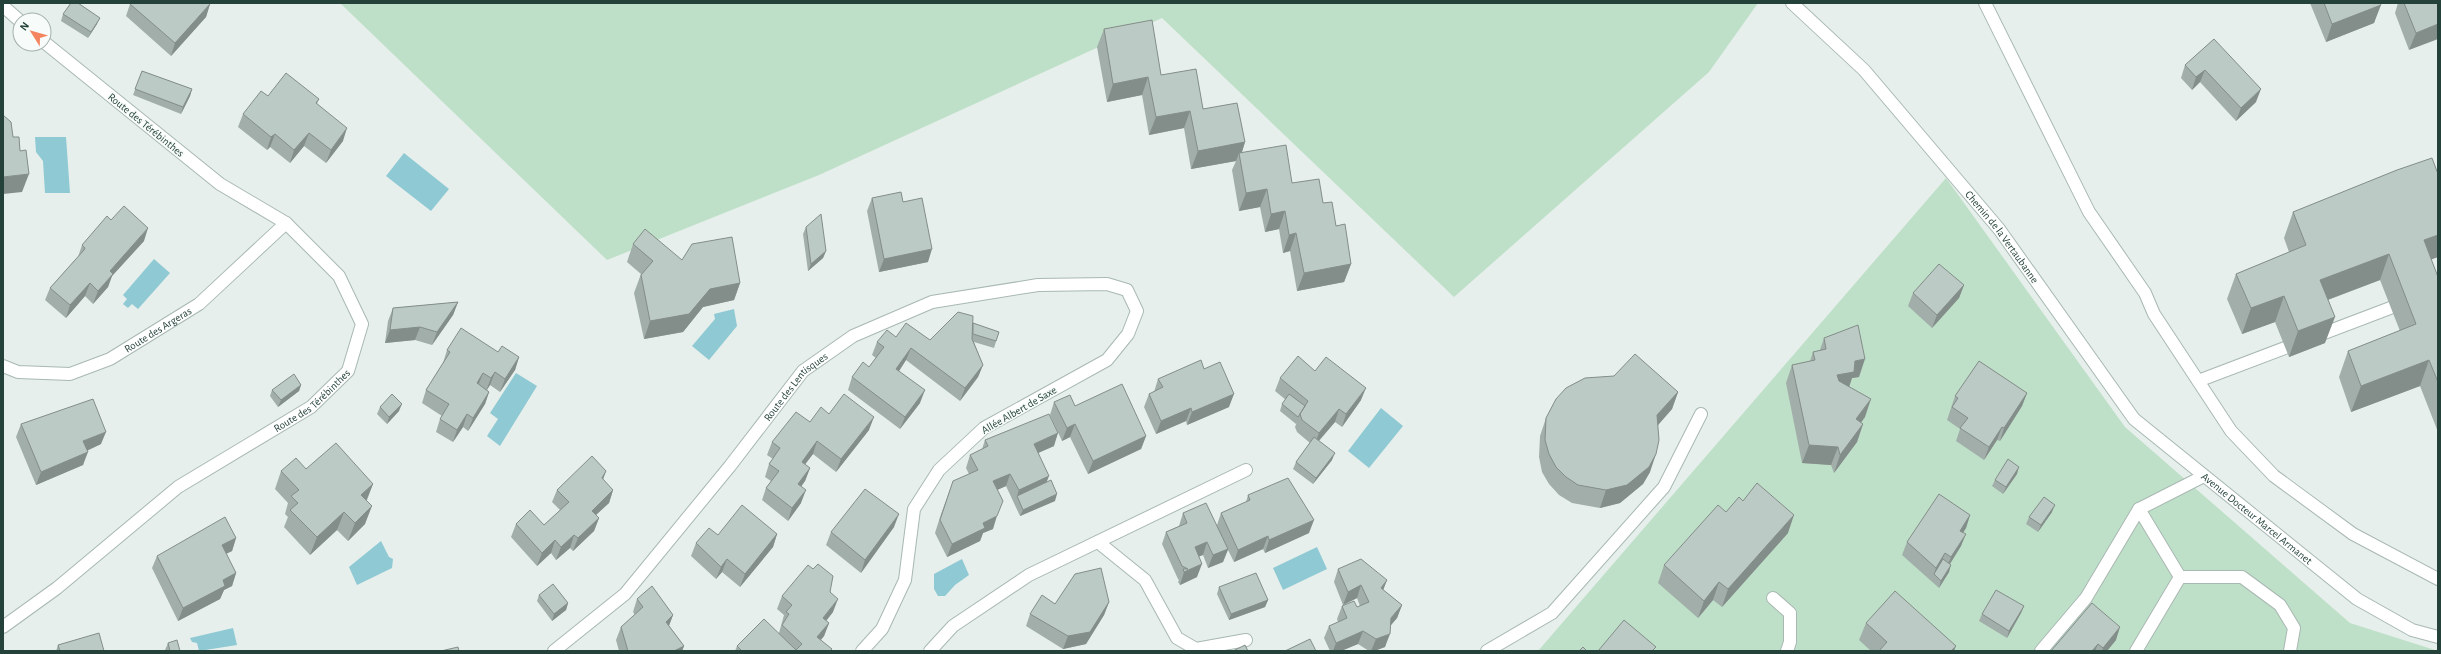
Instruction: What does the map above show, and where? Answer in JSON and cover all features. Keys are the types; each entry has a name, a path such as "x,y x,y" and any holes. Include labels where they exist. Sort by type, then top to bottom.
{"street":[{"name":"Chemin de la Vertaubanne","path":"1792,3 1864,70 1999,229 2134,419 2204,476"},
{"path":"1986,3 2090,212 2145,293 2154,314 2230,430 2274,476 2353,534 2438,579"},
{"path":"3,6 12,14"},
{"name":"Route des Térébinthes","path":"3,627 57,588 178,487 311,407 348,371 362,324 339,276 286,223 220,184 52,48"},
{"name":"Route des Argeras","path":"3,366 18,372 70,374 110,360 199,304 286,223"},
{"name":"Route des Lentisques","path":"554,651 625,594 730,466 804,371 853,336 932,302 1038,285 1107,284 1126,290"},
{"name":"Allée Albert de Saxe","path":"862,651 882,629 905,580 914,509 939,470 984,428 1107,360 1128,334 1137,310 1126,290"},
{"path":"2198,380 2416,298"},
{"path":"1487,651 1552,613 1664,487 1701,414"},
{"path":"930,651 953,626 1002,591 1042,568 1246,470"},
{"name":"Avenue Docteur Marcel Armanet","path":"2139,509 2204,476 2357,599 2412,630 2438,638"},
{"path":"2041,651 2086,598 2139,509 2180,577"},
{"path":"1098,542 1145,580 1176,638 1196,650 1246,640"},
{"path":"2136,651 2180,577"},
{"path":"2180,577 2242,577 2280,605 2294,628 2290,651"},
{"path":"1773,598 1790,613 1790,642 1787,651"}],"green space":[{"path":"340,3 1758,3 1709,72 1454,297 1162,18 819,175 607,260"},
{"path":"1946,178 2125,427 2350,623 2438,651 1538,651"}],"water":[{"path":"35,137 66,137 70,193 45,193 43,161 36,152"},
{"path":"404,153 449,189 431,211 386,176"},
{"path":"154,259 170,273 138,309 132,304 128,308 123,304 127,299 123,295"},
{"path":"734,309 737,326 709,360 692,346 715,319 714,314"},
{"path":"516,373 537,386 500,446 487,436 498,419 490,413"},
{"path":"1381,408 1403,426 1369,468 1348,451"},
{"path":"381,541 389,557 393,559 392,568 357,585 349,567"},
{"path":"1317,547 1327,569 1283,590 1273,568"},
{"path":"962,559 969,575 955,585 945,596 938,596 934,589 934,574"},
{"path":"233,628 237,645 199,651 197,643 192,642 190,638"}],"building":[{"path":"71,3 78,3 100,18 91,32 63,14"},
{"path":"2324,3 2380,3 2381,5 2332,24"},
{"path":"2404,3 2438,3 2438,24 2416,33"},
{"path":"130,4 210,4 175,43"},
{"path":"1152,20 1161,75 1196,69 1203,109 1237,103 1245,142 1198,151 1190,111 1156,117 1148,77 1113,84 1104,29"},
{"path":"2214,39 2261,89 2241,108 2205,70 2196,77 2185,65"},
{"path":"142,71 192,89 183,107 135,89"},
{"path":"286,73 319,99 316,103 347,128 331,150 309,133 294,150 275,134 271,137 243,114 261,91 268,96"},
{"path":"3,115 11,122 13,137 19,137 20,151 26,150 29,174 3,177"},
{"path":"1286,145 1292,183 1319,179 1323,203 1332,202 1336,226 1345,224 1351,264 1304,273 1296,233 1289,235 1285,211 1271,214 1267,189 1246,193 1239,153"},
{"path":"2432,158 2438,174 2438,235 2424,240 2438,277 2438,382 2429,360 2361,386 2348,351 2416,324 2389,254 2320,280 2335,317 2298,331 2284,296 2251,308 2236,274 2306,245 2293,212 2397,170"},
{"path":"901,192 903,202 922,198 932,249 884,259 872,198"},
{"path":"124,206 148,228 110,271 113,274 98,291 90,283 70,305 50,288 84,250 85,248 82,245 107,216 111,220"},
{"path":"821,214 826,251 811,264 806,227"},
{"path":"645,229 682,260 692,244 732,237 740,283 710,289 689,314 650,321 641,275 653,261 633,244"},
{"path":"1939,264 1964,285 1937,315 1913,293"},
{"path":"458,302 437,332 420,327 390,330 393,308"},
{"path":"958,312 973,316 972,339 983,365 965,388 911,348 896,369 925,390 905,417 852,377 863,362 869,367 884,347 877,342 887,330 896,337 906,323 930,340"},
{"path":"973,323 999,332 996,341 973,334"},
{"path":"1858,325 1865,359 1855,361 1854,372 1837,375 1839,381 1871,399 1856,419 1863,424 1840,455 1838,447 1809,445 1792,365 1815,360 1813,352 1826,349 1824,338"},
{"path":"461,328 498,352 502,346 519,357 505,379 495,372 491,378 483,373 477,383 489,392 473,418 467,414 457,430 440,419 449,404 426,390 450,352 447,350"},
{"path":"1635,354 1678,392 1657,415 1659,440 1656,454 1649,467 1627,485 1606,490 1578,485 1566,477 1556,467 1549,454 1545,440 1546,418 1556,399 1566,388 1585,378 1614,376"},
{"path":"1298,356 1315,371 1326,357 1366,388 1346,414 1339,409 1319,433 1302,420 1300,414 1308,401 1280,378"},
{"path":"1201,360 1204,369 1220,362 1234,394 1192,412 1191,408 1161,421 1149,394 1163,387 1158,379"},
{"path":"1979,361 2027,393 2004,428 2002,427 1989,447 1960,428 1968,418 1952,407 1958,398 1955,396"},
{"path":"294,374 301,385 281,400 272,390"},
{"path":"1122,384 1146,436 1093,461 1075,424 1067,428 1054,402 1070,395 1075,406"},
{"path":"392,394 402,404 389,417 380,407"},
{"path":"844,394 874,417 841,459 817,441 802,462 810,468 798,484 806,490 792,508 766,488 779,471 769,464 780,448 772,442 796,412 810,422 821,407 829,414"},
{"path":"1289,394 1305,406 1298,417 1282,404"},
{"path":"93,399 106,432 83,441 88,452 41,472 21,424"},
{"path":"1049,414 1058,433 1034,444 1049,476 1019,490 1010,474 993,481 1003,501 997,516 983,523 985,528 952,544 940,520 953,481 978,470 970,455 988,446 985,440"},
{"path":"1314,437 1335,453 1316,478 1296,462"},
{"path":"336,443 373,484 361,495 372,506 355,523 344,512 317,537 290,510 298,503 291,496 299,490 281,471 296,458 306,469"},
{"path":"592,456 606,471 602,478 613,490 592,511 599,518 578,538 574,535 561,547 555,540 542,553 516,524 530,510 544,525 569,502 557,490"},
{"path":"2008,459 2019,467 2006,487 1995,480"},
{"path":"1288,478 1314,520 1269,540 1268,536 1238,550 1221,513 1250,500 1248,495"},
{"path":"1051,480 1057,494 1023,510 1017,496"},
{"path":"1757,483 1794,515 1728,589 1719,582 1704,601 1664,565 1718,505 1726,512 1739,497 1743,501"},
{"path":"865,489 899,514 865,560 831,532"},
{"path":"1939,494 1970,515 1960,531 1966,534 1951,557 1945,553 1936,568 1907,542"},
{"path":"2044,497 2055,505 2041,525 2029,517"},
{"path":"1206,503 1228,549 1213,555 1207,542 1195,547 1202,564 1184,572 1183,569 1188,569 1182,566 1166,532 1187,523 1183,513"},
{"path":"742,505 777,534 745,574 727,559 721,567 696,543 709,528 718,535"},
{"path":"225,517 236,538 222,545 236,573 223,580 225,586 183,608 157,556"},
{"path":"1361,559 1387,580 1381,588 1402,605 1391,618 1390,634 1376,639 1363,631 1336,643 1329,626 1347,618 1342,606 1354,601 1357,607 1369,602 1361,585 1348,592 1338,569"},
{"path":"1943,559 1951,565 1941,581 1934,574"},
{"path":"818,564 833,576 830,592 838,599 823,618 829,623 817,637 832,649 830,651 742,651 737,646 764,619 796,650 802,644 782,625 789,614 786,612 792,605 782,596 808,565 813,569"},
{"path":"1101,568 1109,602 1090,632 1068,636 1030,614 1042,595 1055,604 1075,574"},
{"path":"1256,573 1268,600 1231,614 1219,587"},
{"path":"553,584 568,603 554,614 539,595"},
{"path":"652,586 673,615 666,622 684,646 674,651 628,651 621,627 643,607 637,599"},
{"path":"1996,590 2024,606 2009,631 1982,614"},
{"path":"1895,591 1956,646 1951,651 1879,651 1887,642 1866,623"},
{"path":"2092,603 2120,627 2103,648 2098,644 2092,651 2051,651"},
{"path":"1624,620 1656,647 1652,651 1598,651"},
{"path":"99,633 104,651 60,651 58,645"},
{"path":"1310,639 1316,651 1285,651"},
{"path":"177,640 180,651 170,651 168,643"},
{"path":"1245,645 1248,651 1233,651"},
{"path":"458,647 459,651 441,651"},
{"path":"1583,647 1587,651 1579,651"}]}
